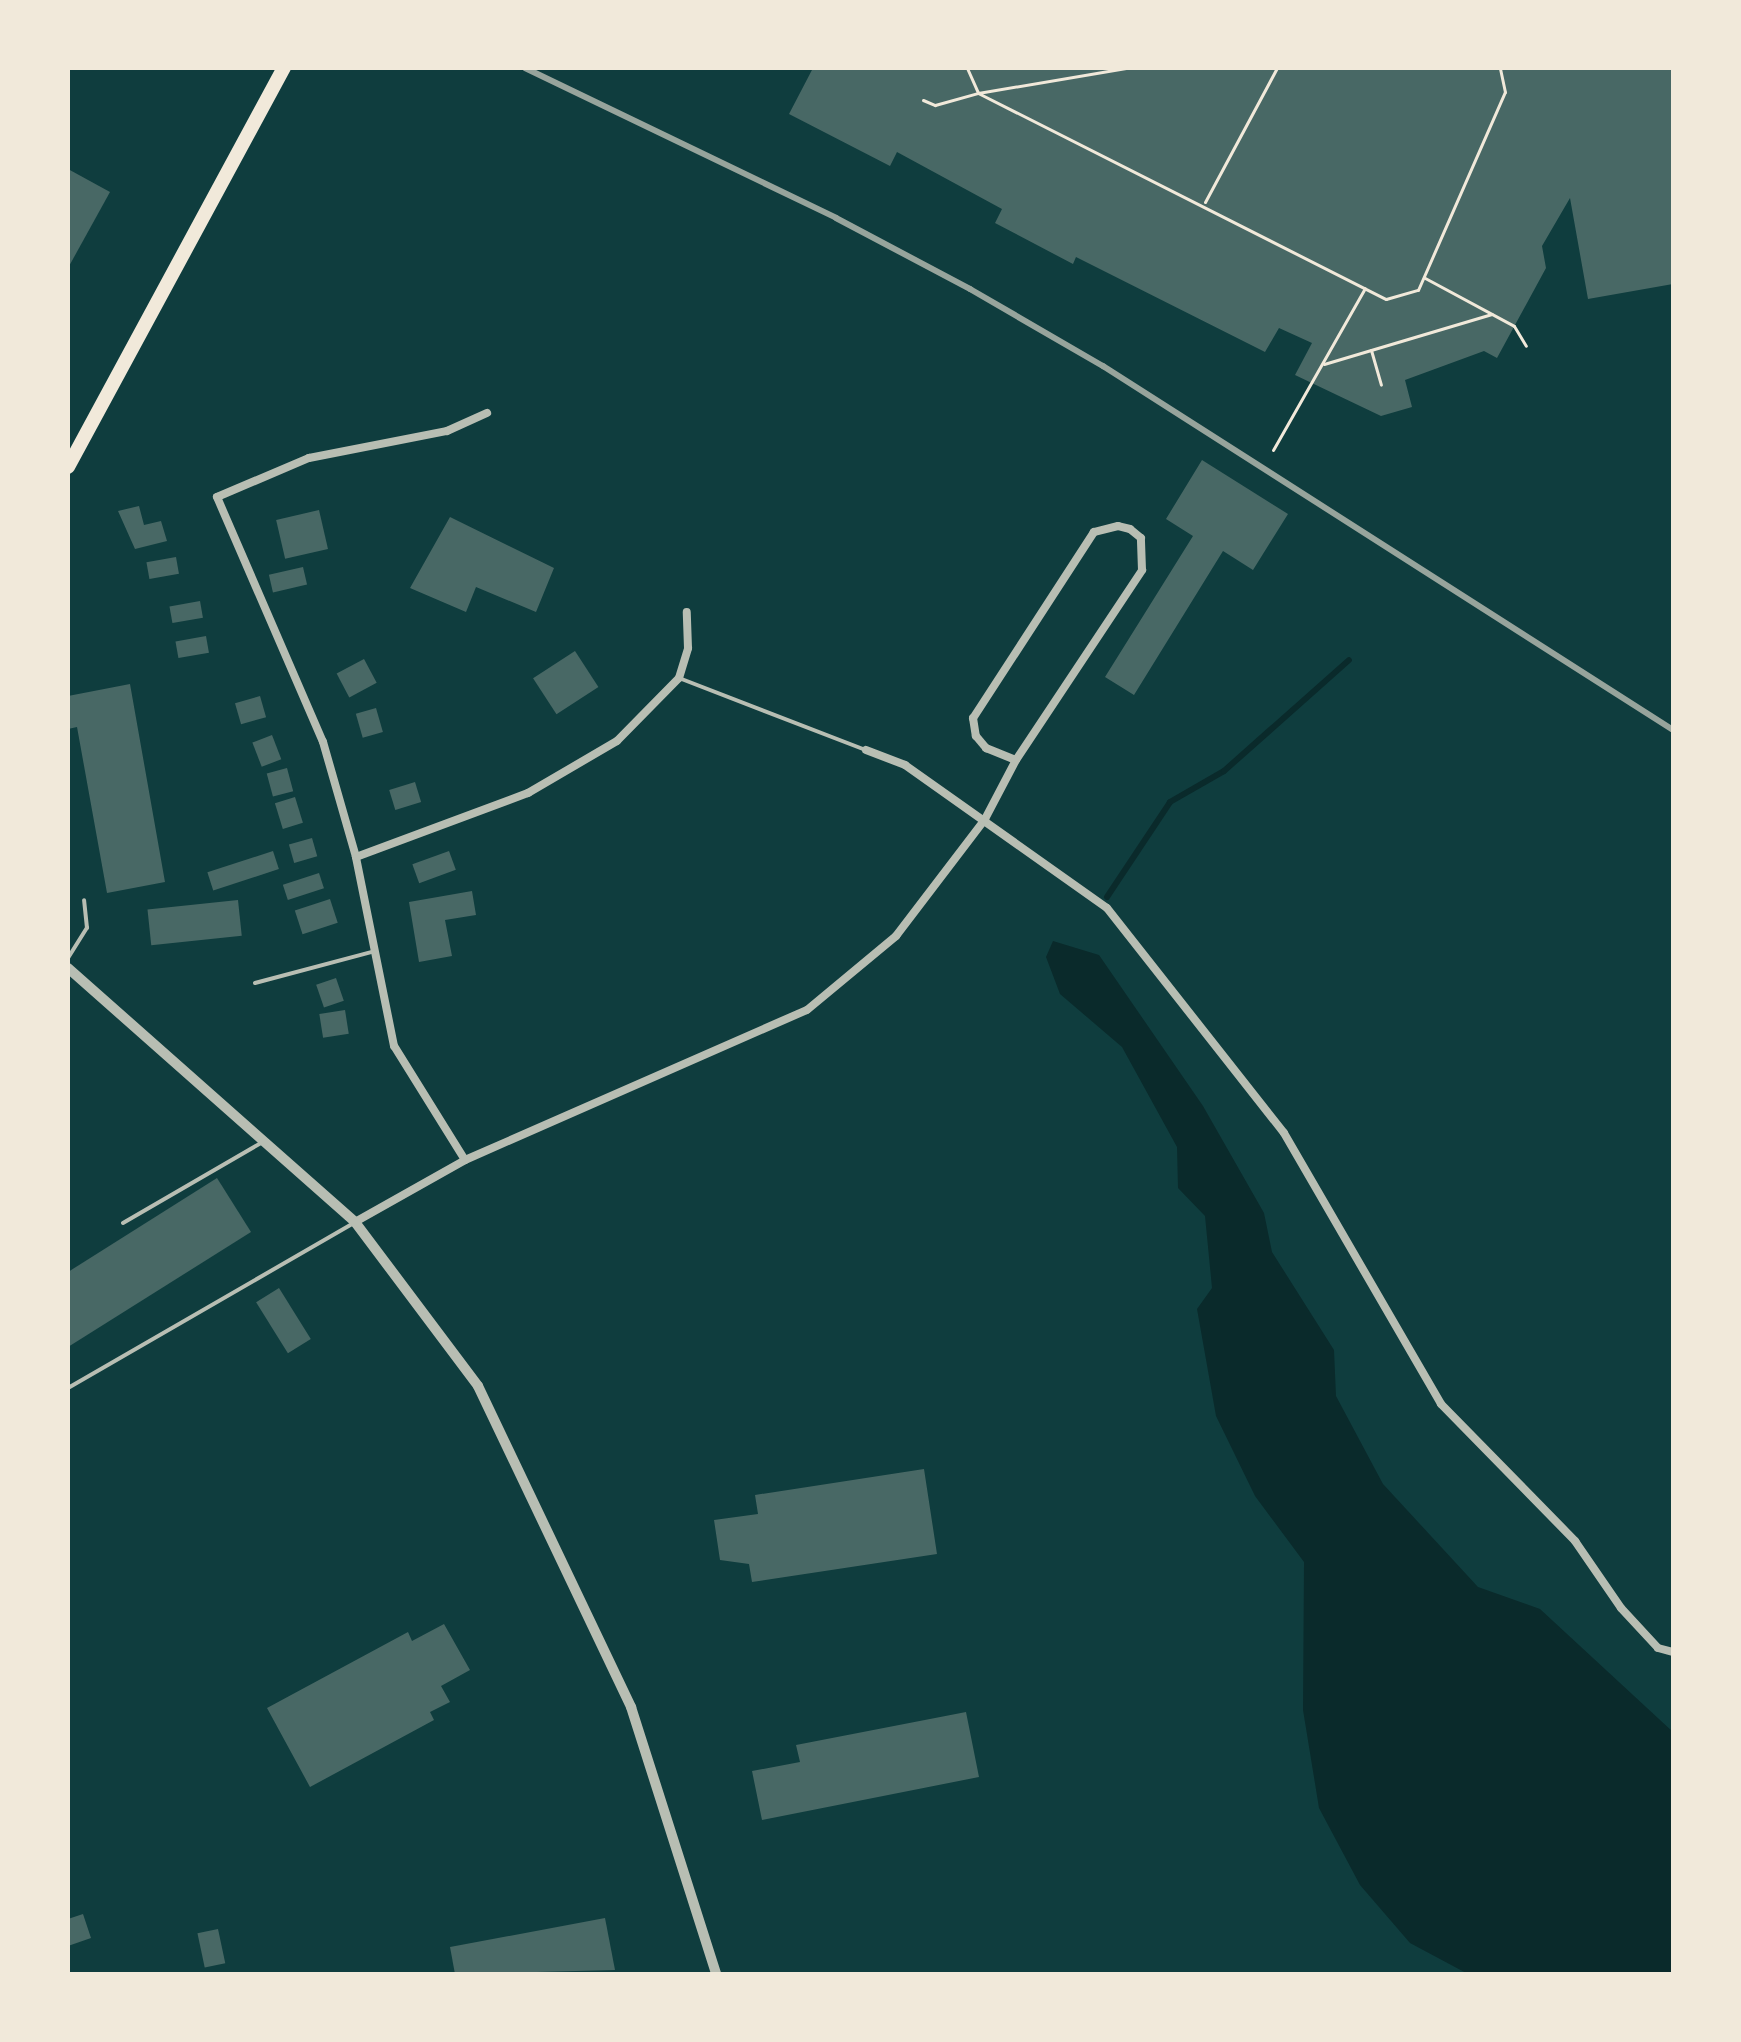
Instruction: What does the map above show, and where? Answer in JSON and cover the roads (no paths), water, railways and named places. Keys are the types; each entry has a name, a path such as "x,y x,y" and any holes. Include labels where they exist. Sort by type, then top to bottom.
{"highway":[{"path":"68,467 284,68"}],"street":[{"path":"465,1160 394,1046 356,857 323,742 217,497 309,458 447,431 487,413"},
{"path":"355,1222 465,1160 807,1010 896,936 985,819 1016,760 1142,570 1141,538 1130,529 1118,526 1094,532 973,718 976,736 986,748 1016,760"},
{"path":"356,857 558,779 617,741 679,678 688,648 687,612"},
{"path":"866,750 905,765 1107,908 1284,1133 1441,1404 1575,1541 1658,1648 1673,1652"},
{"path":"68,968 355,1222 484,1400 631,1707 716,1974"}],"lane":[{"path":"679,678 866,750"},
{"path":"68,958 87,928 84,900"},
{"path":"255,983 375,951"},
{"path":"123,1223 263,1141"},
{"path":"68,1388 355,1222"}],"water":[{"path":"1053,941 1099,955 1203,1106 1264,1213 1272,1252 1334,1350 1336,1396 1383,1484 1478,1587 1540,1609 1673,1732 1673,1974 1468,1974 1410,1943 1360,1885 1319,1808 1303,1710 1304,1562 1255,1496 1216,1416 1197,1309 1212,1288 1205,1216 1178,1188 1177,1147 1122,1047 1060,994 1046,957"}],"waterway":[{"path":"1107,897 1170,802 1224,771 1349,660"}],"railway":[{"path":"525,68 836,218 970,289 1103,366 1673,730"}]}
